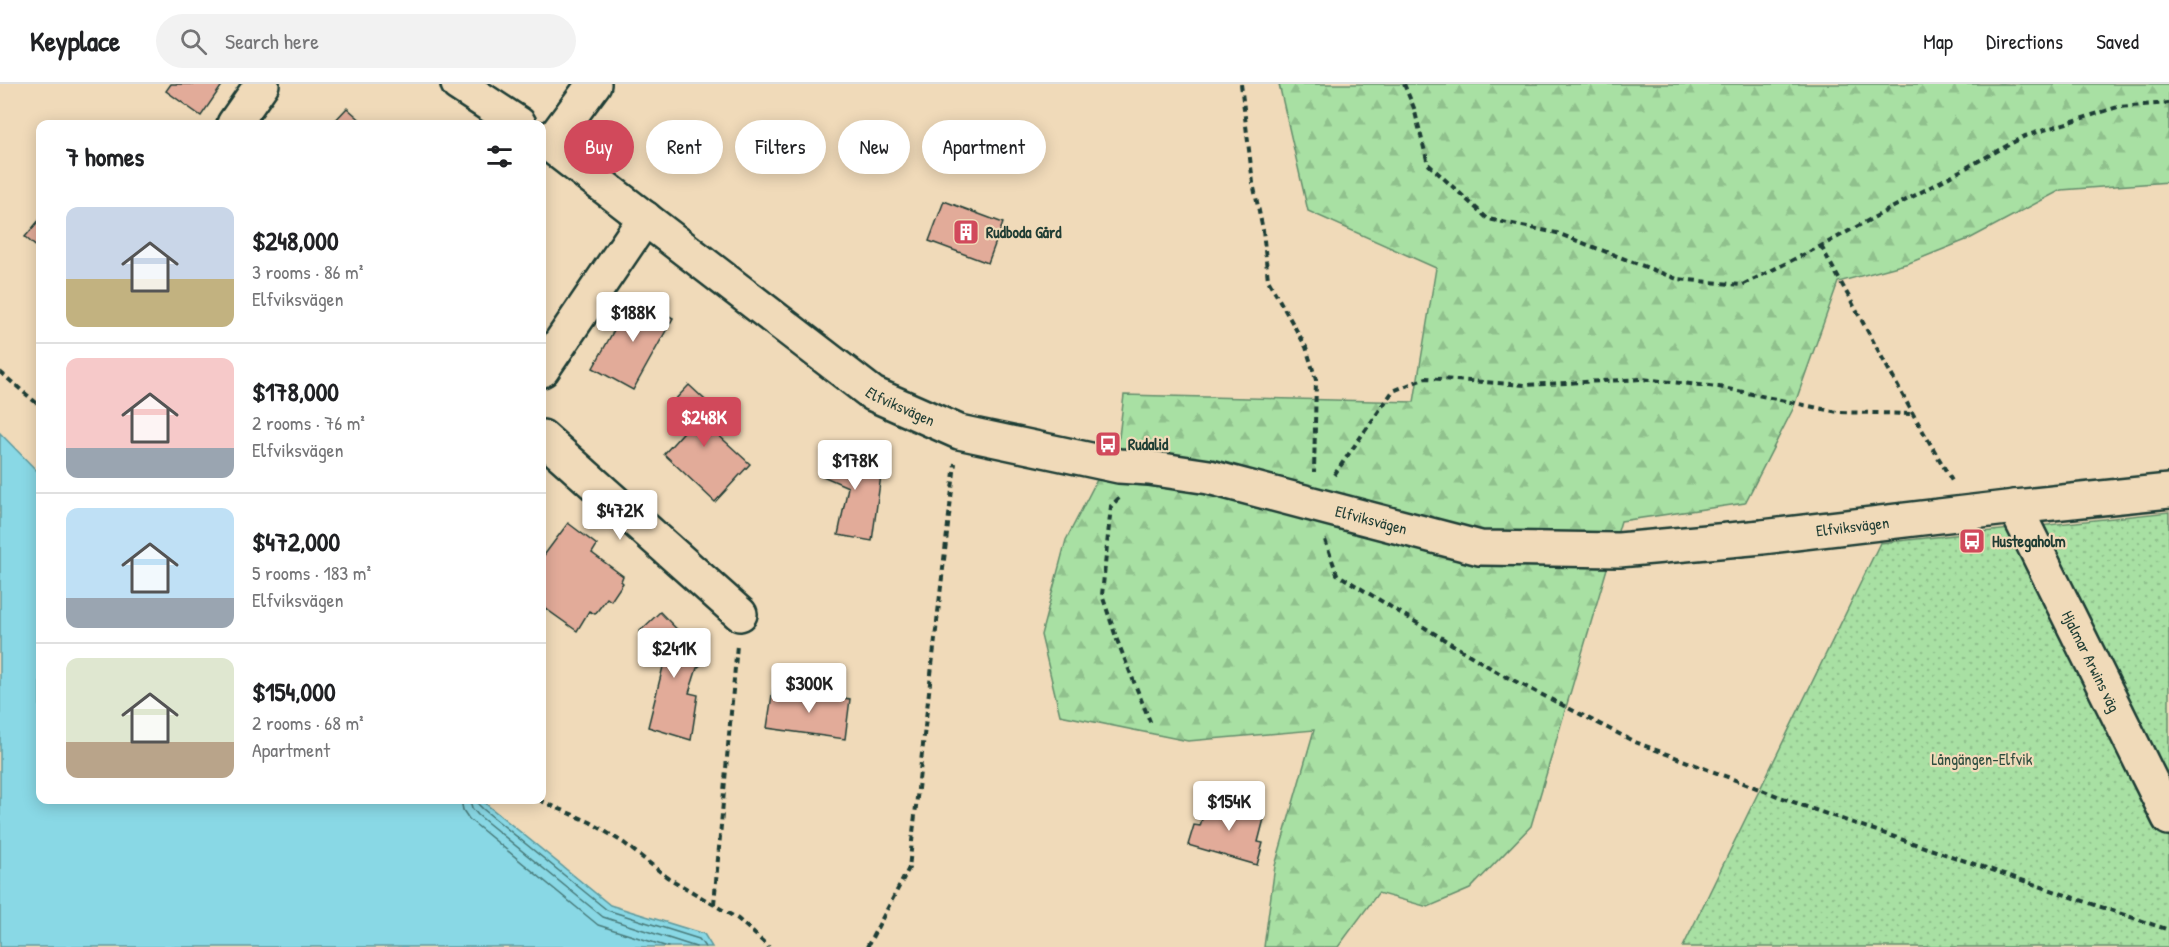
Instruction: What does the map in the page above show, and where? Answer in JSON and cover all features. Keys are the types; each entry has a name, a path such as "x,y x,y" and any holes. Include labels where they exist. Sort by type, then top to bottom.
{"street":[{"path":"237,120 262,84"},
{"path":"458,84 513,120"},
{"path":"546,141 594,84"},
{"name":"Elfviksvägen","path":"546,143 873,394 959,432 1119,466 1209,477 1480,548 1619,550 1762,537 2169,491"},
{"path":"546,364 645,218"},
{"path":"546,441 740,614"},
{"name":"Hjalmar Arwins väg","path":"2015,507 2169,818"}],"path":[{"path":"1241,84 1253,183 1263,230 1268,280 1306,347 1316,380 1313,506 1337,574 1499,673 1635,742 1812,809 2169,930"},
{"path":"1404,84 1414,108 1428,164 1488,219 1557,233 1677,279 1742,285 1821,246 2025,136 2118,107 2169,103"},
{"path":"1821,246 1913,414 1971,513"},
{"path":"0,372 36,403"},
{"path":"1313,506 1393,391 1426,378 1526,385 1642,379 1719,387 1837,412 1913,414"},
{"path":"867,947 909,868 959,432"},
{"path":"1149,468 1111,506 1102,595 1117,640 1151,724"},
{"path":"714,904 740,614"},
{"path":"546,803 590,822 624,843 667,878 738,919 769,947"}],"green space":[{"path":"1279,84 2169,84 2169,182 2061,190 1971,238 1909,263 1838,282 1793,409 1745,503 1621,521 1531,826 1470,889 1428,907 1378,893 1338,947 1264,947 1275,866 1314,730 1188,741 1060,715 1041,635 1066,540 1119,437 1124,395 1414,402 1436,268 1308,211"},
{"name":"Långängen-Elfvik","path":"2169,512 2169,947 1683,947 1880,543"}],"water":[{"path":"0,433 36,470 36,804 486,804 610,905 704,934 712,947 0,947"}],"building":[{"path":"171,84 223,84 201,116 166,91"},
{"path":"347,108 360,120 336,120"},
{"name":"Rudboda Gård","path":"944,201 1003,223 988,263 929,241"},
{"path":"36,224 36,247 25,237"},
{"path":"633,296 673,318 633,390 593,368"},
{"path":"689,385 717,411 709,419 718,427 714,431 750,464 715,502 664,454 691,424 670,405"},
{"path":"833,444 882,468 872,541 838,535 848,487 818,474"},
{"path":"568,523 597,545 592,553 623,576 621,581 623,583 611,601 607,598 595,614 589,611 577,631 546,609 546,553"},
{"path":"660,612 707,660 697,668 689,693 698,695 691,740 648,727 665,659 639,632"},
{"path":"773,688 850,699 845,739 767,728"},
{"path":"1208,799 1265,815 1258,842 1263,843 1257,865 1188,845 1194,825 1200,826"}],"place":[{"name":"Rudboda Gård","path":"966,232"},
{"name":"Rudalid","path":"1108,444"},
{"name":"Hustegaholm","path":"1972,541"}]}
